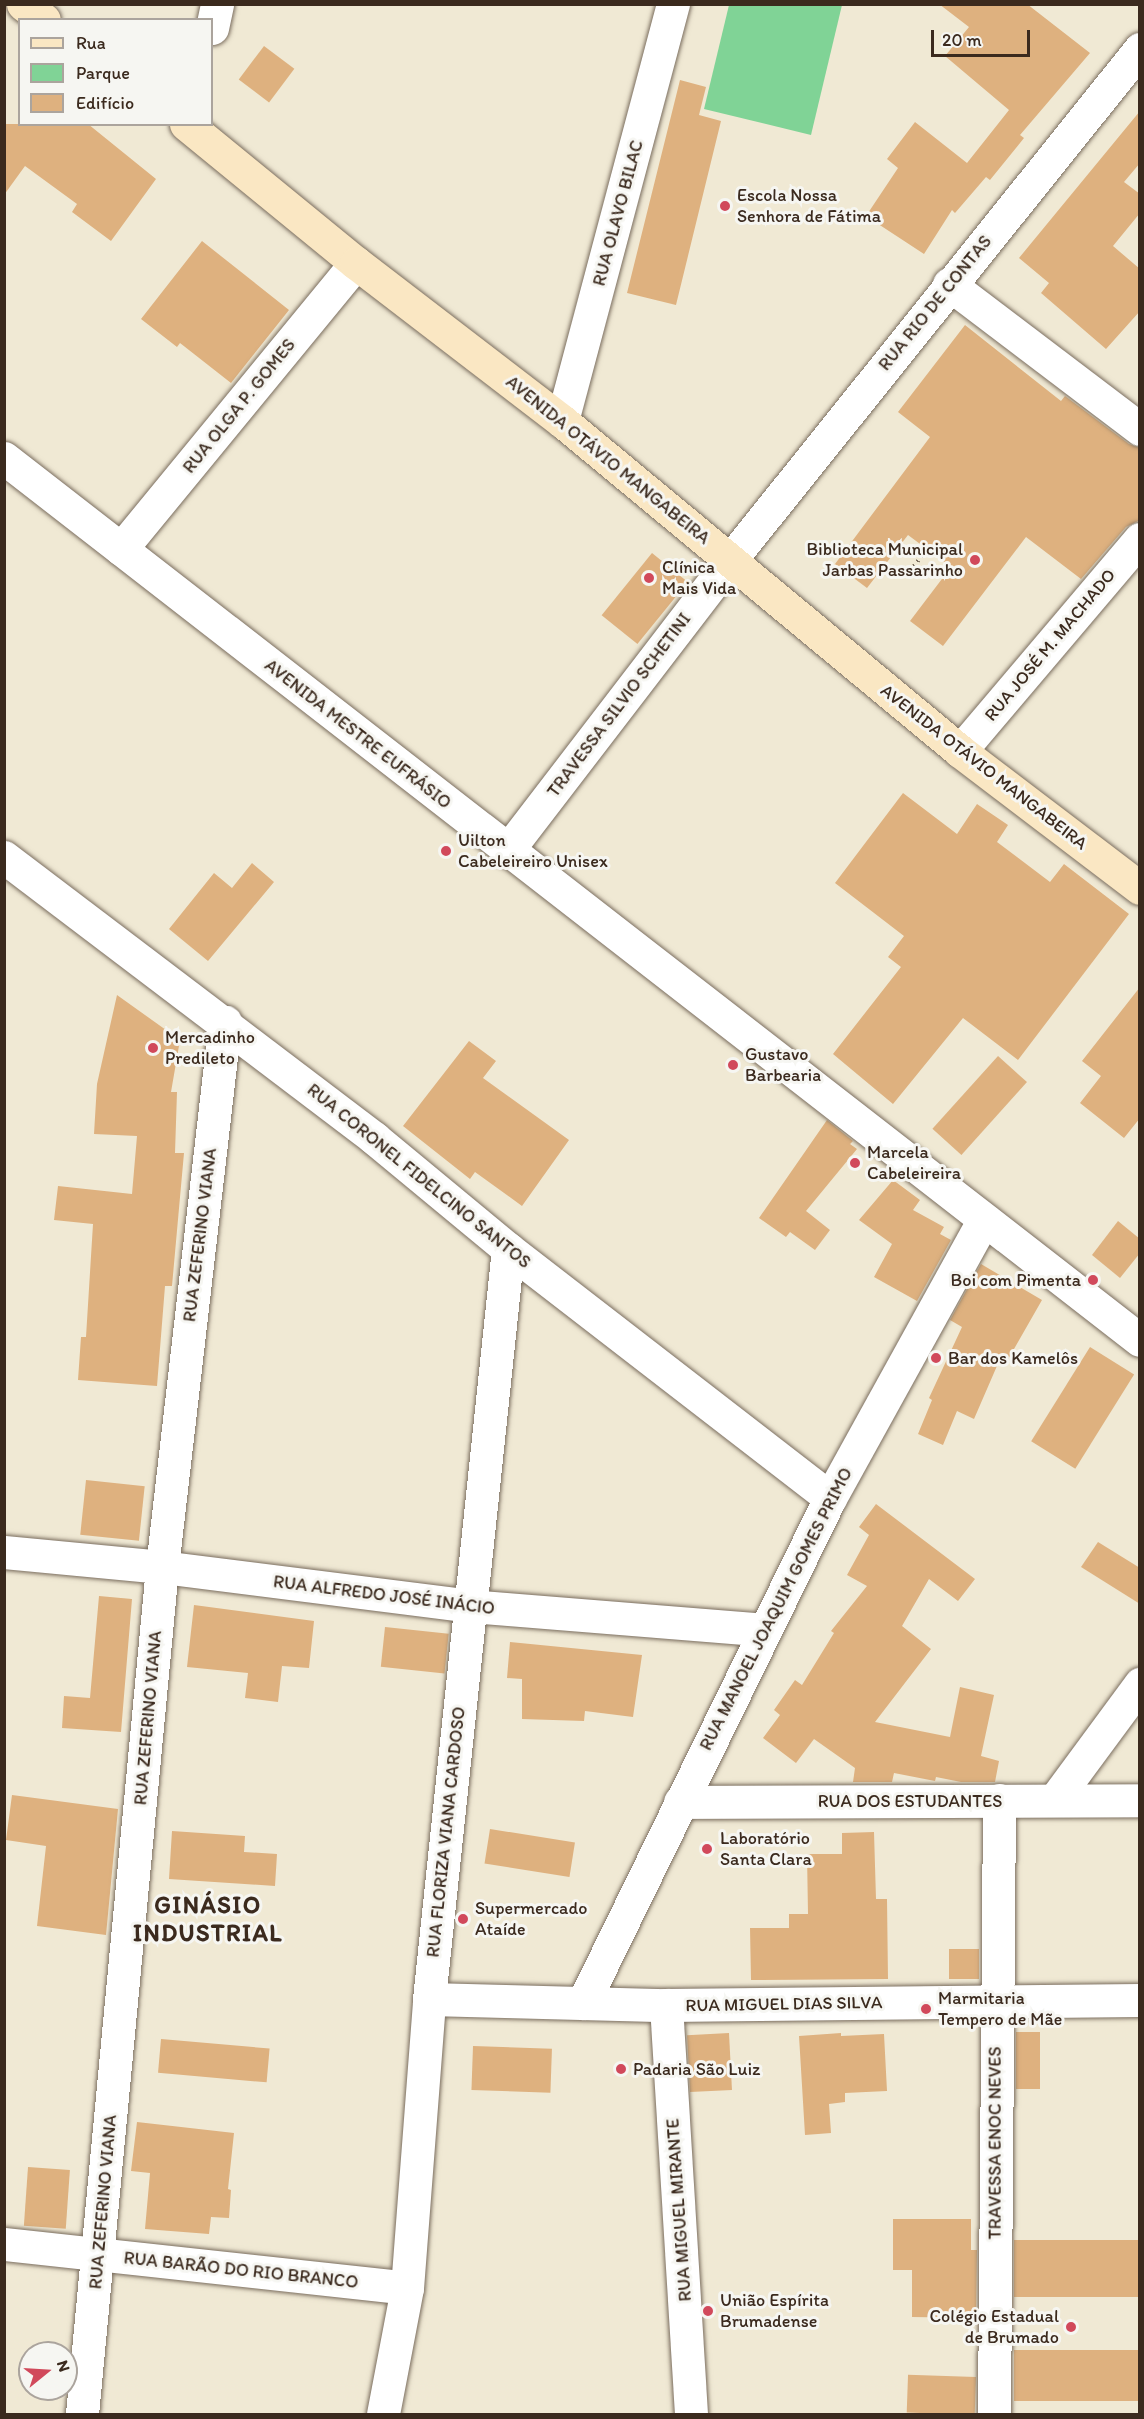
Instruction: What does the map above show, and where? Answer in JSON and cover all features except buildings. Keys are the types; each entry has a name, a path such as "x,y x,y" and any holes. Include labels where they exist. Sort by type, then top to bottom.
{"main road":[{"path":"23,4 41,18"},
{"name":"AVENIDA OTÁVIO MANGABEIRA","path":"189,126 356,263 562,422 731,559 960,751 1140,888"}],"street":[{"path":"213,23 217,4"},
{"name":"RUA OLAVO BILAC","path":"562,422 673,4"},
{"name":"RUA RIO DE CONTAS","path":"731,559 949,284 1140,49"},
{"name":"RUA OLGA P. GOMES","path":"121,549 356,263"},
{"path":"949,284 1140,429"},
{"name":"AVENIDA MESTRE EUFRÁSIO","path":"4,458 1140,1341"},
{"name":"RUA JOSÉ M. MACHADO","path":"960,751 1140,539"},
{"name":"TRAVESSA SILVIO SCHETINI","path":"507,851 731,559"},
{"name":"RUA CORONEL FIDELCINO SANTOS","path":"4,857 225,1023 508,1249 830,1498"},
{"name":"RUA ZEFERINO VIANA","path":"82,2415 162,1567 225,1023"},
{"name":"RUA MANOEL JOAQUIM GOMES PRIMO","path":"583,2003 830,1498 983,1221"},
{"name":"RUA FLORIZA VIANA CARDOSO","path":"383,2415 407,2288 429,1999 508,1249"},
{"name":"RUA ALFREDO JOSÉ INÁCIO","path":"4,1552 162,1567 469,1606 765,1630"},
{"path":"1056,1798 1140,1684"},
{"name":"RUA DOS ESTUDANTES","path":"680,1802 1056,1798 1140,1800"},
{"name":"TRAVESSA ENOC NEVES","path":"994,2415 995,2001 999,1800"},
{"name":"RUA MIGUEL DIAS SILVA","path":"429,1999 666,2005 1140,2000"},
{"name":"RUA MIGUEL MIRANTE","path":"666,2005 692,2415"},
{"name":"RUA BARÃO DO RIO BRANCO","path":"4,2244 407,2288"}],"path":[{"path":"910,571 927,549"}],"green space":[{"path":"729,5 842,5 811,135 704,109"}],"place":[{"name":"Escola Nossa Senhora de Fátima","path":"725,206"},
{"name":"Biblioteca Municipal Jarbas Passarinho","path":"975,560"},
{"name":"Clínica Mais Vida","path":"649,578"},
{"name":"Uilton Cabeleireiro Unisex","path":"446,851"},
{"name":"Mercadinho Predileto","path":"153,1048"},
{"name":"Gustavo Barbearia","path":"733,1065"},
{"name":"Marcela Cabeleireira","path":"855,1163"},
{"name":"Boi com Pimenta","path":"1093,1280"},
{"name":"Bar dos Kamelôs","path":"936,1358"},
{"name":"Laboratório Santa Clara","path":"707,1849"},
{"name":"Supermercado Ataíde","path":"463,1919"},
{"name":"Marmitaria Tempero de Mãe","path":"926,2009"},
{"name":"Padaria São Luiz","path":"621,2069"},
{"name":"União Espírita Brumadense","path":"708,2311"},
{"name":"Colégio Estadual de Brumado","path":"1071,2327"}],"district":[{"name":"GINÁSIO INDUSTRIAL","path":"208,1919"}]}
